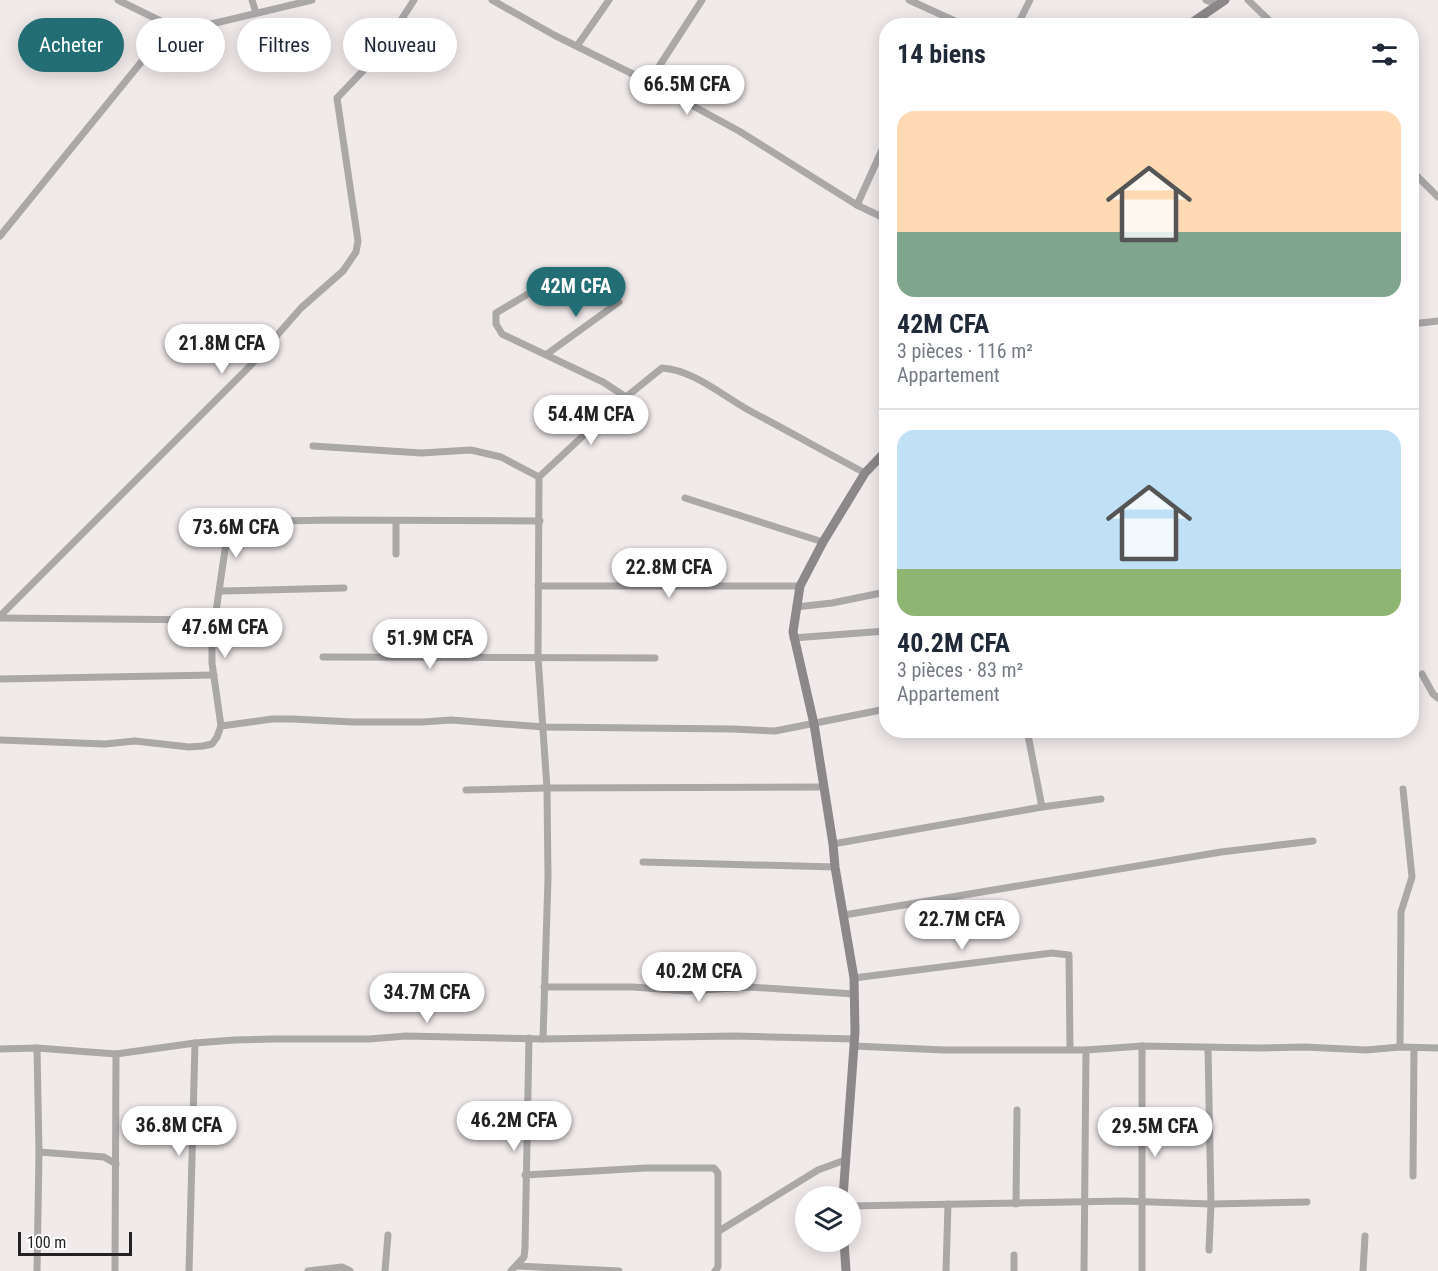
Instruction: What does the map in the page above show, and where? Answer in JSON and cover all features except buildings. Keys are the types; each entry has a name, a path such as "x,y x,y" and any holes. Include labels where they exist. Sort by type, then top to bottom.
{"main road":[{"path":"1199,18 1221,3"},
{"path":"844,1186 854,1042 854,978 814,724 793,638 800,586 823,542 865,473 879,458"},
{"path":"845,1252 846,1271"}],"street":[{"path":"118,0 155,18"},
{"path":"252,0 256,13"},
{"path":"225,21 312,0"},
{"path":"0,617 250,366 301,308 343,272 351,261 358,241 338,98 380,54 414,0"},
{"path":"577,46 609,0"},
{"path":"649,82 702,0"},
{"path":"909,0 948,18"},
{"path":"1021,18 1030,0"},
{"path":"1206,0 1221,3"},
{"path":"1248,0 1267,18"},
{"path":"496,1 554,35 649,82 739,131 857,205 879,216"},
{"path":"0,236 136,68"},
{"path":"857,205 879,156"},
{"path":"1419,178 1438,197"},
{"path":"538,288 496,313 496,324 502,334 603,382 626,397"},
{"path":"547,354 619,302"},
{"path":"1419,323 1438,321"},
{"path":"543,1039 548,878 547,788 538,657 539,477 626,397 662,368 678,370 865,473"},
{"path":"313,446 421,453 471,450 501,458 539,477"},
{"path":"685,498 823,542"},
{"path":"0,740 105,744 135,741 189,747 212,744 221,726 212,639 231,522 540,521"},
{"path":"396,522 396,554"},
{"path":"538,586 800,586"},
{"path":"220,591 344,588"},
{"path":"796,607 832,603 879,593"},
{"path":"0,617 214,620"},
{"path":"793,638 879,632"},
{"path":"323,657 655,658"},
{"path":"1422,674 1433,694 1438,698"},
{"path":"0,679 214,675"},
{"path":"221,726 272,719 353,722 452,720 544,727 775,731 879,710"},
{"path":"1029,738 1042,807"},
{"path":"466,790 824,787"},
{"path":"1400,1047 1401,912 1412,877 1403,789"},
{"path":"833,844 1042,807 1101,799"},
{"path":"844,915 1221,852 1313,841"},
{"path":"643,862 835,867"},
{"path":"854,978 1052,953 1069,955 1070,1049"},
{"path":"544,987 633,987 687,991 749,987 854,994"},
{"path":"0,1049 37,1048 116,1054 195,1043 272,1039 369,1040 441,1036 543,1039 736,1036 854,1042 944,1050 1086,1050 1142,1046 1304,1047 1366,1050 1400,1047 1438,1048"},
{"path":"514,1268 524,1257 525,1248 529,1038"},
{"path":"189,1271 195,1043"},
{"path":"1142,1046 1142,1271"},
{"path":"37,1048 39,1152 37,1271"},
{"path":"1208,1048 1211,1204 1209,1250"},
{"path":"1413,1176 1414,1048"},
{"path":"1084,1271 1086,1050"},
{"path":"115,1271 116,1054"},
{"path":"1017,1110 1017,1204"},
{"path":"39,1152 104,1157 116,1164"},
{"path":"719,1231 818,1170 845,1160"},
{"path":"525,1175 646,1168 714,1168 718,1173 719,1231 718,1267 715,1271"},
{"path":"861,1206 1085,1202 1211,1204 1307,1202"},
{"path":"946,1271 948,1204"},
{"path":"385,1271 388,1235"},
{"path":"1363,1271 1365,1236"},
{"path":"1014,1255 1014,1271"},
{"path":"308,1271 342,1267 350,1271"},
{"path":"514,1268 619,1271"}]}
